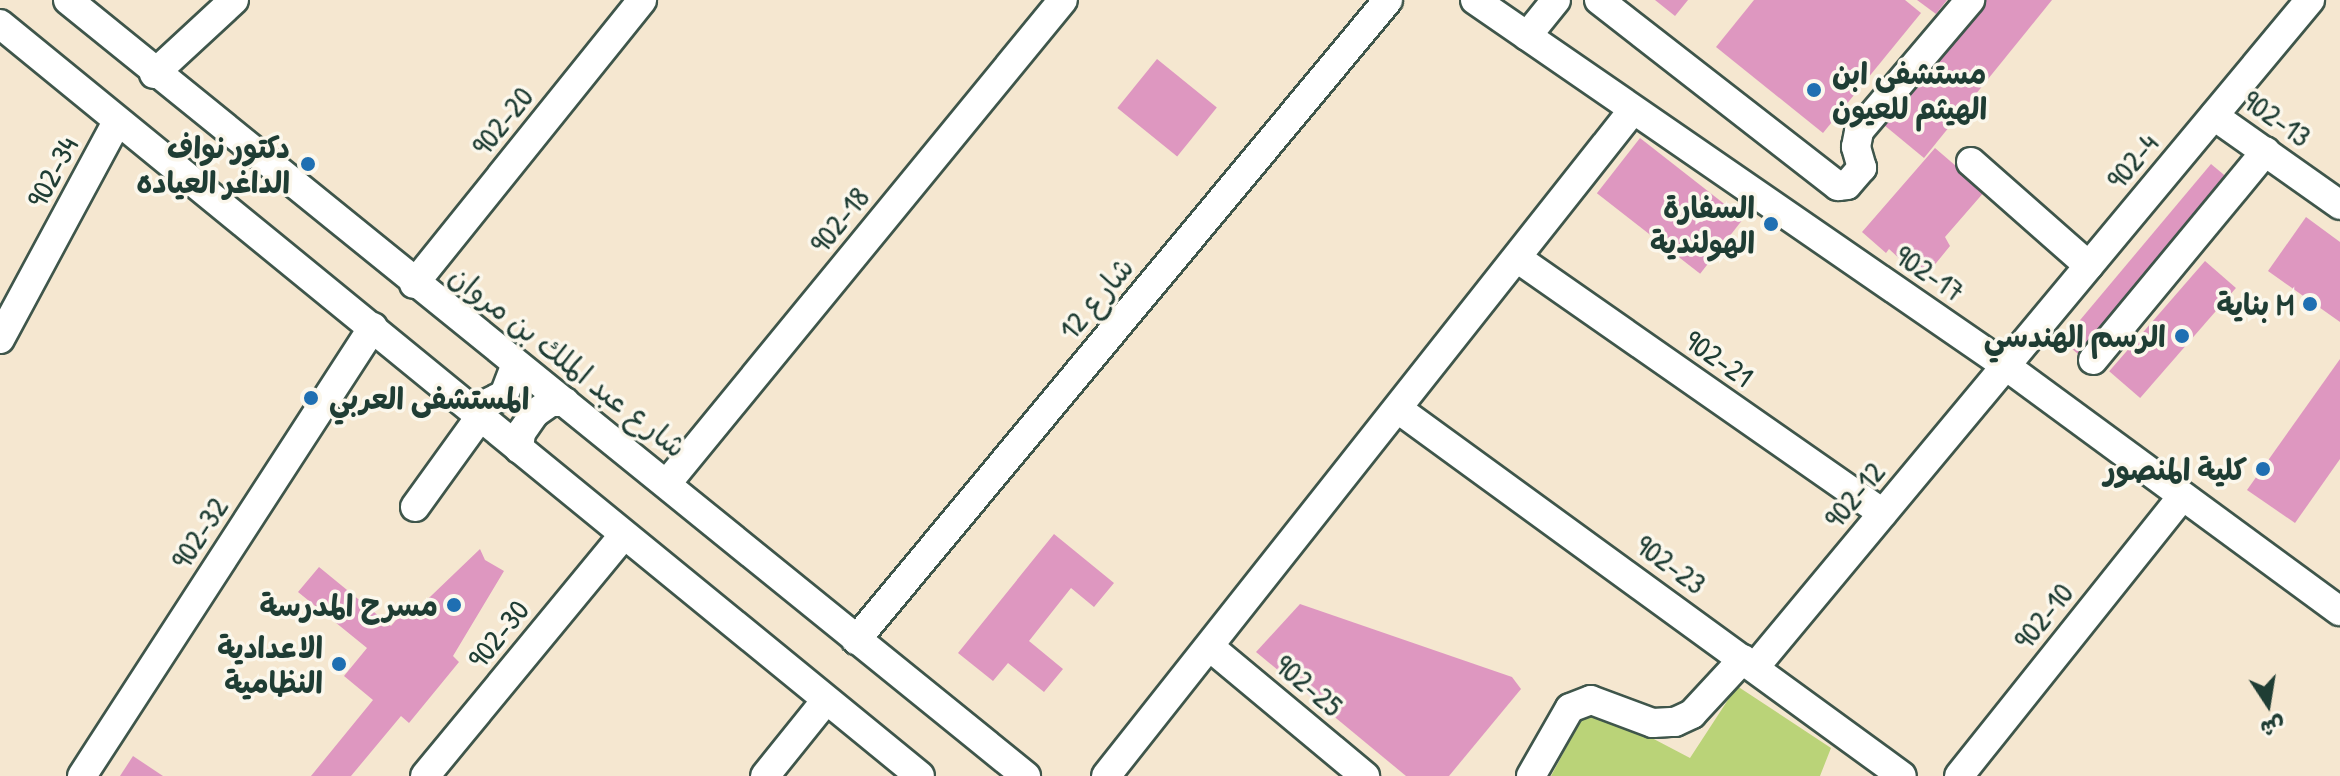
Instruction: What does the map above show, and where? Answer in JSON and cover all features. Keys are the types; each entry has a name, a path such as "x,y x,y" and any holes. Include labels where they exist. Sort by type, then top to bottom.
{"street":[{"name":"شارع عبد الملك بن مروان","path":"68,0 154,74 414,284 668,482 856,640 1026,776"},
{"path":"154,74 234,0"},
{"name":"902-20","path":"414,284 642,0"},
{"name":"902-18","path":"668,482 1063,0"},
{"name":"شارع 12","path":"856,640 1388,0"},
{"name":"902-17","path":"1475,0 2006,366 2181,498 2340,611"},
{"path":"1527,36 1556,0"},
{"path":"1599,0 1838,186 1847,185 1862,168 1856,147 1859,131 1970,0"},
{"name":"902-4","path":"2006,366 2310,0"},
{"path":"0,24 920,776"},
{"path":"1106,776 1633,110"},
{"name":"902-13","path":"2214,116 2340,205"},
{"name":"902-34","path":"0,339 117,122"},
{"path":"2093,360 2266,151"},
{"path":"1971,162 2089,266"},
{"name":"902-21","path":"1517,258 1883,513"},
{"name":"902-32","path":"82,776 373,327"},
{"path":"415,507 477,414 504,395 516,364"},
{"name":"902-12","path":"1531,776 1570,708 1591,700 1653,723 1675,722 1692,714 1749,663 1883,513 2006,366"},
{"path":"519,449 521,433 535,413 551,402 565,402"},
{"name":"902-23","path":"1398,409 1902,776"},
{"name":"902-10","path":"1959,776 2181,498"},
{"name":"902-30","path":"425,776 623,536"},
{"name":"902-25","path":"1210,647 1365,776"},
{"path":"765,776 826,700"}],"green space":[{"path":"1737,686 1831,748 1820,776 1551,776 1589,705 1690,758"}],"building":[{"path":"1655,0 1688,0 1675,16"},
{"name":"مستشفى ابن الهيثم للعيون","path":"1754,0 1905,0 1921,13 1823,133 1716,47"},
{"path":"1917,0 1947,0 1936,14"},
{"path":"1986,0 2052,0 1924,158 1884,125"},
{"path":"1157,59 1217,107 1177,156 1117,108"},
{"path":"1640,138 1743,219 1700,274 1597,193"},
{"path":"1935,148 1985,191 1945,237 1950,246 1928,273 1911,259 1903,262 1889,249 1886,253 1862,232"},
{"path":"2211,164 2230,180 2082,357 2063,341"},
{"path":"2306,217 2340,242 2340,322 2268,271"},
{"path":"2205,261 2236,288 2140,398 2109,371"},
{"path":"2340,359 2340,459 2295,523 2247,490"},
{"path":"1054,534 1114,583 1094,607 1071,588 1029,641 1063,669 1044,692 1008,663 993,681 958,653"},
{"path":"480,549 485,560 504,571 453,656 459,662 409,723 401,716 351,776 311,776 373,700 344,676 367,648 298,592 319,567 391,626 401,614 407,619"},
{"path":"1300,604 1512,677 1521,689 1449,776 1406,776 1256,652"},
{"path":"133,756 163,776 120,776"}],"place":[{"name":"مستشفى ابن الهيثم للعيون","path":"1814,90"},
{"name":"دكتور نواف الداغر العياده","path":"308,164"},
{"name":"السفارة الهولندية","path":"1771,224"},
{"name":"بناية M","path":"2310,304"},
{"name":"الرسم الهندسي","path":"2182,336"},
{"name":"المستشفى العربي","path":"311,398"},
{"name":"كلية المنصور","path":"2263,469"},
{"name":"مسرح المدرسة","path":"454,605"},
{"name":"الاعدادية النظامية","path":"339,664"}]}
